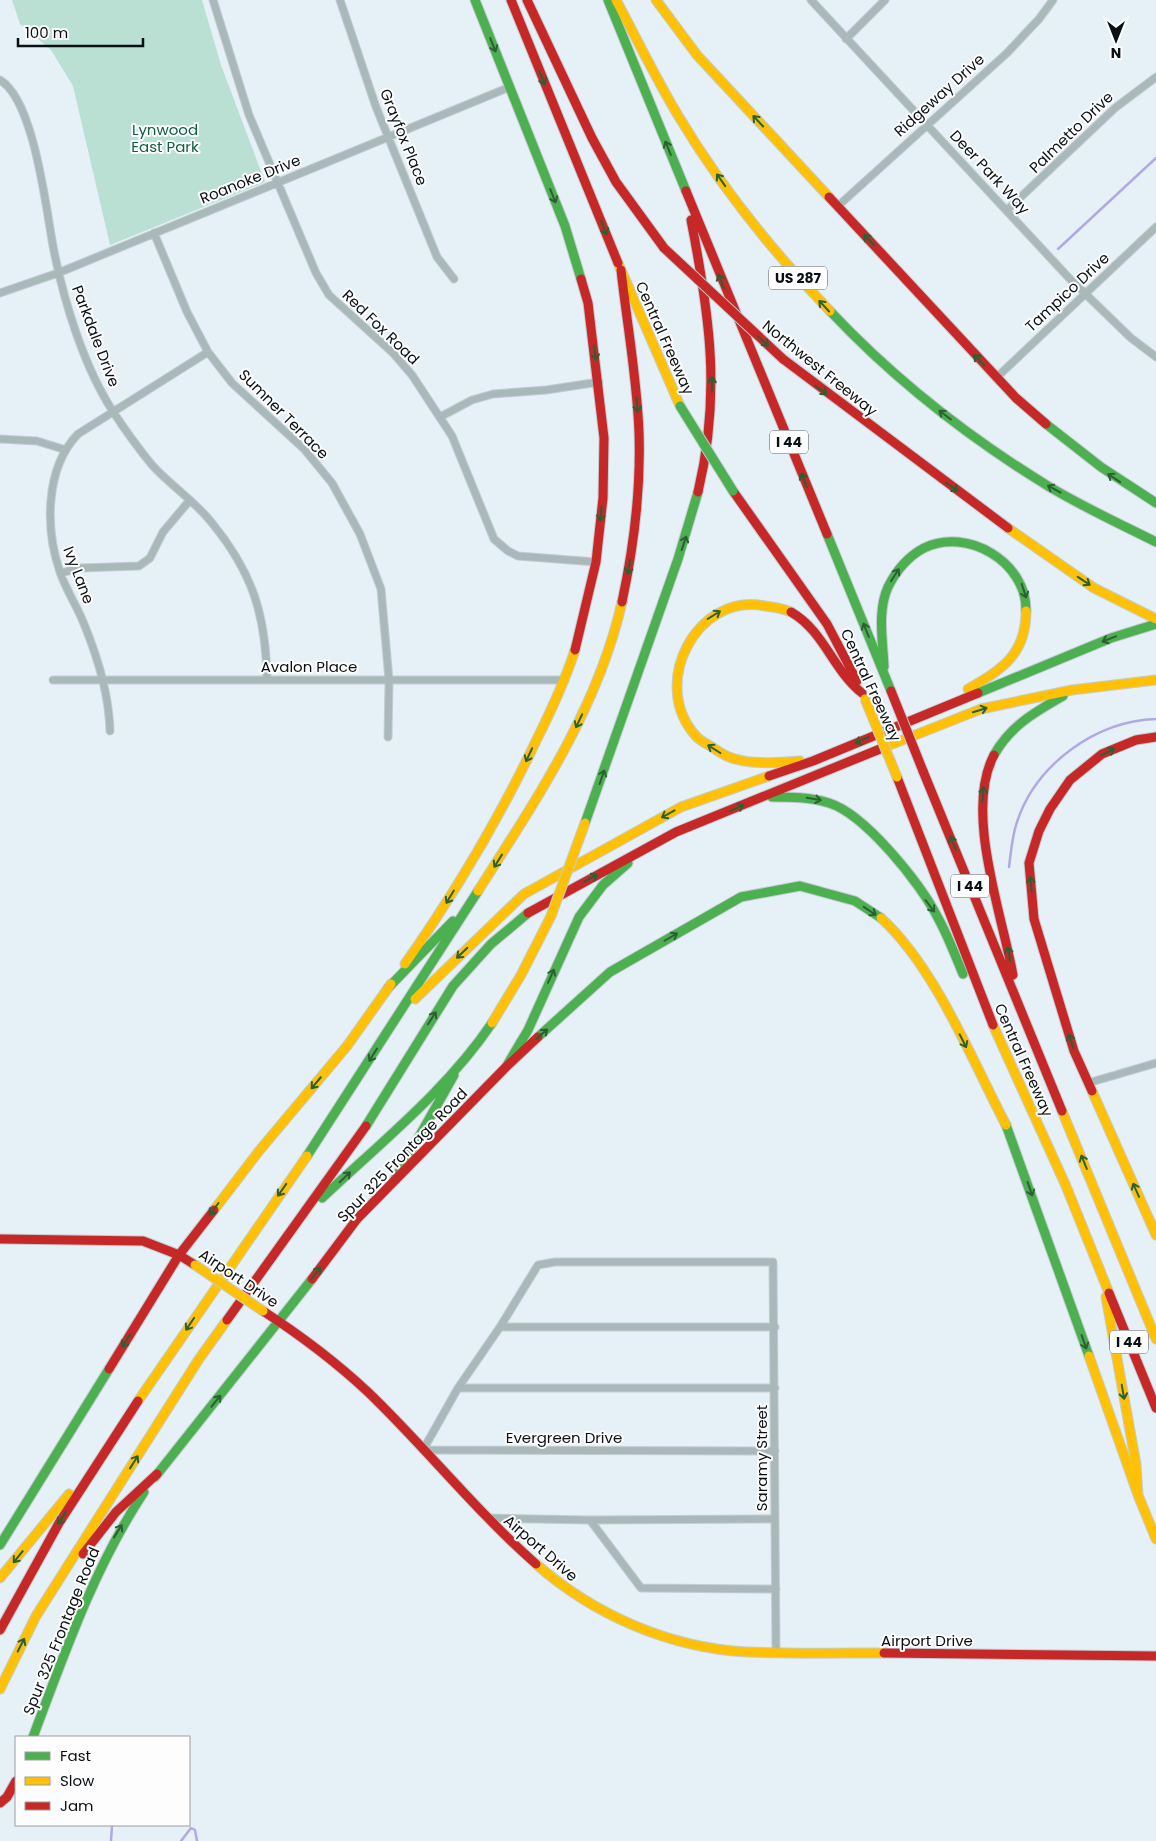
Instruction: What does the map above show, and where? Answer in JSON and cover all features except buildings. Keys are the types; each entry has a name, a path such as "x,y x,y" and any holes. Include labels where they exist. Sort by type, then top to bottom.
{"main road":[{"path":"0,1545 179,1255 259,1151 347,1046 440,914 511,794 565,680 579,637 596,562 603,498 604,438 599,382 588,303 565,226 475,0"},
{"name":"Central Freeway","path":"511,0 660,365 680,406 733,491 827,624 864,696 897,776 981,999 1066,1186 1156,1408"},
{"name":"Northwest Freeway","path":"527,0 571,97 611,173 641,219 664,248 783,359 817,387 1040,552 1125,605 1156,619"},
{"name":"Central Freeway","path":"608,0 1156,1339"},
{"name":"US 287","path":"616,0 689,133 724,185 786,264 837,319 920,396 983,444 1047,486 1096,513 1156,542"},
{"path":"656,0 697,55 996,378 1069,444 1114,478 1156,503"},
{"path":"394,1181 460,1064 494,1019 526,970 550,916 585,823 692,518 708,440 712,396 712,342 686,193"},
{"path":"0,1630 59,1523 104,1452 319,1139 551,776 580,720 604,663 620,612 630,564 639,477 639,430 621,270"},
{"path":"1096,513 1156,536"},
{"path":"884,674 882,614 885,598 892,580 903,564 923,549 949,542 967,542 994,552 1006,561 1018,576 1024,590 1028,613 1024,635 1011,659 996,673 947,699 939,708"},
{"path":"812,761 742,761 725,756 709,747 697,736 686,722 676,690 678,664 691,635 709,617 734,605 746,603 761,604 788,610 801,618 819,635 852,687 864,696"},
{"path":"399,1014 524,894 681,807 812,761 1111,638 1156,624"},
{"path":"0,1689 36,1616 199,1359 355,1144 453,986 491,944 530,912 676,832 981,709 1072,690 1156,680"},
{"path":"1018,1002 985,839 982,812 983,787 994,754 1007,735 1026,718 1072,690"},
{"path":"1156,737 1136,740 1102,754 1070,780 1046,816 1029,863 1034,919 1074,1051 1156,1234"},
{"path":"765,797 802,797 830,803 854,816 870,830 904,870 938,917 966,979 981,999"},
{"path":"506,1067 528,1030 580,917 603,885 648,846"},
{"name":"Spur 325 Frontage Road","path":"33,1736 101,1562 115,1536 157,1474 280,1322 357,1219 506,1067 610,972 741,898 775,889 800,886 826,892 855,901 882,919 907,945 943,1002 1010,1132 1138,1495"},
{"path":"388,988 475,897"},
{"path":"297,1223 460,1064"},
{"name":"Airport Drive","path":"0,1239 143,1241 179,1255 318,1348 368,1392 487,1518 531,1560 573,1594 624,1621 652,1633 712,1648 776,1653 1156,1656"},
{"path":"1129,1272 1156,1322"},
{"path":"1103,1275 1136,1464 1138,1495 1156,1539"},
{"path":"0,1578 104,1452"},
{"path":"36,1616 116,1512 157,1474"},
{"path":"0,1803 7,1797 15,1782"}],"street":[{"name":"Red Fox Road","path":"213,0 249,115 316,273 328,295 393,353 412,375 440,416 459,453 494,539 499,545 518,556 596,562"},
{"name":"Grayfox Place","path":"340,0 388,137 438,257 454,279"},
{"name":"Deer Park Way","path":"811,0 1085,295 1131,338 1156,357"},
{"path":"846,39 885,0"},
{"name":"Ridgeway Drive","path":"838,206 1018,42 1053,0"},
{"name":"Palmetto Drive","path":"1007,210 1115,108 1156,77"},
{"name":"Parkdale Drive","path":"0,80 13,92 24,113 37,160 58,273 81,343 97,383 113,412 153,465 212,522 242,568 260,610 266,643 267,680"},
{"name":"Roanoke Drive","path":"0,293 58,273 510,87"},
{"name":"Tampico Drive","path":"996,378 1156,227"},
{"name":"Sumner Terrace","path":"154,234 187,312 208,352 232,383 304,449 332,483 360,534 381,589 389,680 388,737"},
{"name":"Ivy Lane","path":"110,732 109,711 103,680 84,624 60,573 52,540 50,516 56,475 66,450 78,434 208,352"},
{"path":"440,416 472,400 493,394 546,390 599,382"},
{"path":"0,438 37,441 66,450"},
{"path":"60,573 80,568 139,566 150,558 163,532 190,500"},
{"name":"Avalon Place","path":"54,680 565,680"},
{"path":"1088,1083 1156,1063"},
{"name":"Saramy Street","path":"500,1327 538,1266 555,1262 773,1262 775,1327 776,1653"},
{"path":"424,1450 458,1388 500,1327 775,1327"},
{"path":"458,1388 775,1388"},
{"name":"Evergreen Drive","path":"424,1450 775,1451"},
{"path":"487,1518 590,1520 775,1519"},
{"path":"590,1520 641,1588 776,1589"}],"green space":[{"name":"Lynwood East Park","path":"12,0 202,0 221,65 265,182 110,245 73,86 51,50 20,24"}],"waterway":[{"path":"1058,249 1156,158"},
{"path":"1009,867 1015,827 1026,801 1038,782 1054,764 1091,737 1112,728 1156,719"},
{"path":"111,1841 112,1826"},
{"path":"181,1841 191,1828 195,1830 197,1841"}],"traffic: fast":[{"path":"475,0 565,226 581,279"},
{"path":"608,0 686,191"},
{"path":"830,311 854,336 906,383 989,448 1061,494 1156,542"},
{"path":"680,406 733,491"},
{"path":"1046,424 1101,467 1156,503"},
{"path":"585,823 678,559 698,492"},
{"path":"827,534 891,691"},
{"path":"884,667 881,627 883,606 888,587 898,570 907,560 924,548 941,543 958,542 992,553 1006,564 1017,578 1024,593 1026,611"},
{"path":"978,693 1111,638 1156,624"},
{"path":"994,755 1015,728 1033,714 1063,696"},
{"path":"772,797 808,798 829,803 859,821 875,835 906,870 930,904 945,932 963,974"},
{"path":"506,1067 528,1030 579,917 603,885 628,863"},
{"path":"538,1037 610,972 741,897 800,886 855,901 881,918"},
{"path":"307,1156 478,891"},
{"path":"366,1126 453,986 491,944 528,913"},
{"path":"388,988 453,921"},
{"path":"322,1198 434,1093 455,1071 492,1023"},
{"path":"394,1181 454,1075"},
{"path":"1006,1125 1089,1356"},
{"path":"155,1477 312,1279"},
{"path":"0,1545 109,1369"},
{"path":"33,1736 69,1642 95,1581 110,1550 144,1492"}],"traffic: slow":[{"path":"616,0 654,74 712,169 768,242 830,311"},
{"path":"656,0 697,55 829,197"},
{"path":"618,263 680,406"},
{"path":"1008,528 1094,588 1156,619"},
{"path":"478,891 563,753 598,680 622,602"},
{"path":"791,612 768,606 740,605 719,613 700,628 687,647 679,669 677,692 683,715 696,736 723,754 751,762 800,761"},
{"path":"968,689 1002,667 1010,659 1022,639 1026,611"},
{"path":"405,964 459,883 507,799 552,707 575,650"},
{"path":"880,749 981,709 1072,690 1156,680"},
{"path":"865,699 897,777"},
{"path":"415,999 524,894 681,807 769,776"},
{"path":"551,916 585,823"},
{"path":"492,1023 521,975 551,916"},
{"path":"881,918 919,962 935,988 966,1044 1006,1125"},
{"path":"214,1210 259,1151 347,1046 391,984"},
{"path":"993,1025 1066,1186 1109,1293"},
{"path":"1092,1091 1156,1235"},
{"path":"1062,1111 1156,1339"},
{"path":"138,1401 307,1156"},
{"path":"195,1265 263,1311"},
{"path":"1106,1297 1136,1464 1138,1495"},
{"path":"0,1689 36,1616 199,1359 227,1320"},
{"path":"1089,1356 1138,1495 1156,1539"},
{"path":"0,1578 69,1494"},
{"path":"536,1564 583,1599 608,1613 634,1626 690,1644 747,1652 884,1653"}],"traffic: jam":[{"path":"511,0 618,263"},
{"path":"527,0 592,138 616,182 664,248"},
{"path":"686,191 827,534"},
{"path":"829,197 1016,398 1046,424"},
{"path":"691,220 708,323 711,389 705,456 698,492"},
{"path":"664,248 783,359"},
{"path":"621,270 639,432 636,518 622,602"},
{"path":"575,650 596,562 603,498 604,438 588,303 581,279"},
{"path":"783,359 1008,528"},
{"path":"733,491 827,624 857,681"},
{"path":"791,612 812,629 843,673 862,693"},
{"path":"891,691 923,771"},
{"path":"769,776 813,761 978,693"},
{"path":"1092,1091 1074,1051 1034,919 1029,863 1039,831 1050,809 1070,780 1102,754 1136,740 1156,737"},
{"path":"528,913 676,832 880,749"},
{"path":"994,755 986,778 983,804 984,833 994,893 1013,975"},
{"path":"923,771 1062,1111"},
{"path":"897,777 993,1025"},
{"path":"312,1279 357,1219 506,1067 538,1037"},
{"path":"227,1320 366,1126"},
{"path":"109,1369 179,1255 214,1210"},
{"path":"0,1239 143,1241 179,1255 195,1265"},
{"path":"1109,1293 1156,1408"},
{"path":"263,1311 318,1349 369,1393 493,1523 536,1564"},
{"path":"0,1630 59,1523 138,1401"},
{"path":"83,1554 116,1512 157,1474"},
{"path":"884,1653 1156,1656"},
{"path":"0,1803 7,1797 15,1783"}]}
